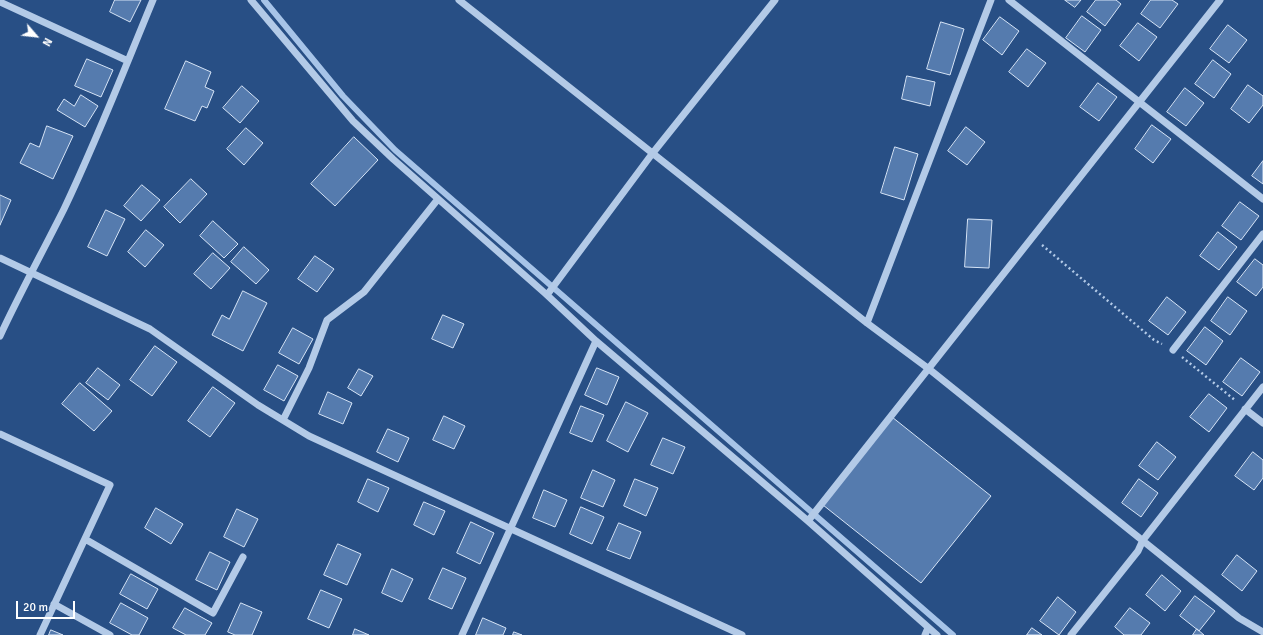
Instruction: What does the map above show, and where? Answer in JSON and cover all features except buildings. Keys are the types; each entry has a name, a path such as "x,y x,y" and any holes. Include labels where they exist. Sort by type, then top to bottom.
{"street":[{"path":"0,336 30,272 63,209 110,107 153,0"},
{"path":"251,0 353,121 438,199 547,295 596,341 808,521 937,635"},
{"path":"458,0 867,323 929,369 1239,618 1263,632"},
{"path":"547,295 652,154 775,0"},
{"path":"867,323 991,0"},
{"path":"1009,0 1138,103 1263,199"},
{"path":"808,521 1220,0"},
{"path":"0,2 128,61"},
{"path":"283,420 309,368 327,320 364,292 438,199"},
{"path":"1173,350 1263,234"},
{"path":"0,258 150,329 258,404 309,436 742,635"},
{"path":"462,635 596,341"},
{"path":"1071,635 1138,551 1143,540 1263,387"},
{"path":"1245,409 1263,423"},
{"path":"0,434 110,486 40,635"},
{"path":"84,539 213,613 243,557"},
{"path":"54,604 110,635"},
{"path":"925,635 928,628"}],"path":[{"path":"1033,237 1154,340 1173,350 1245,409"}],"waterway":[{"path":"264,0 343,96 395,150 953,635"}]}
